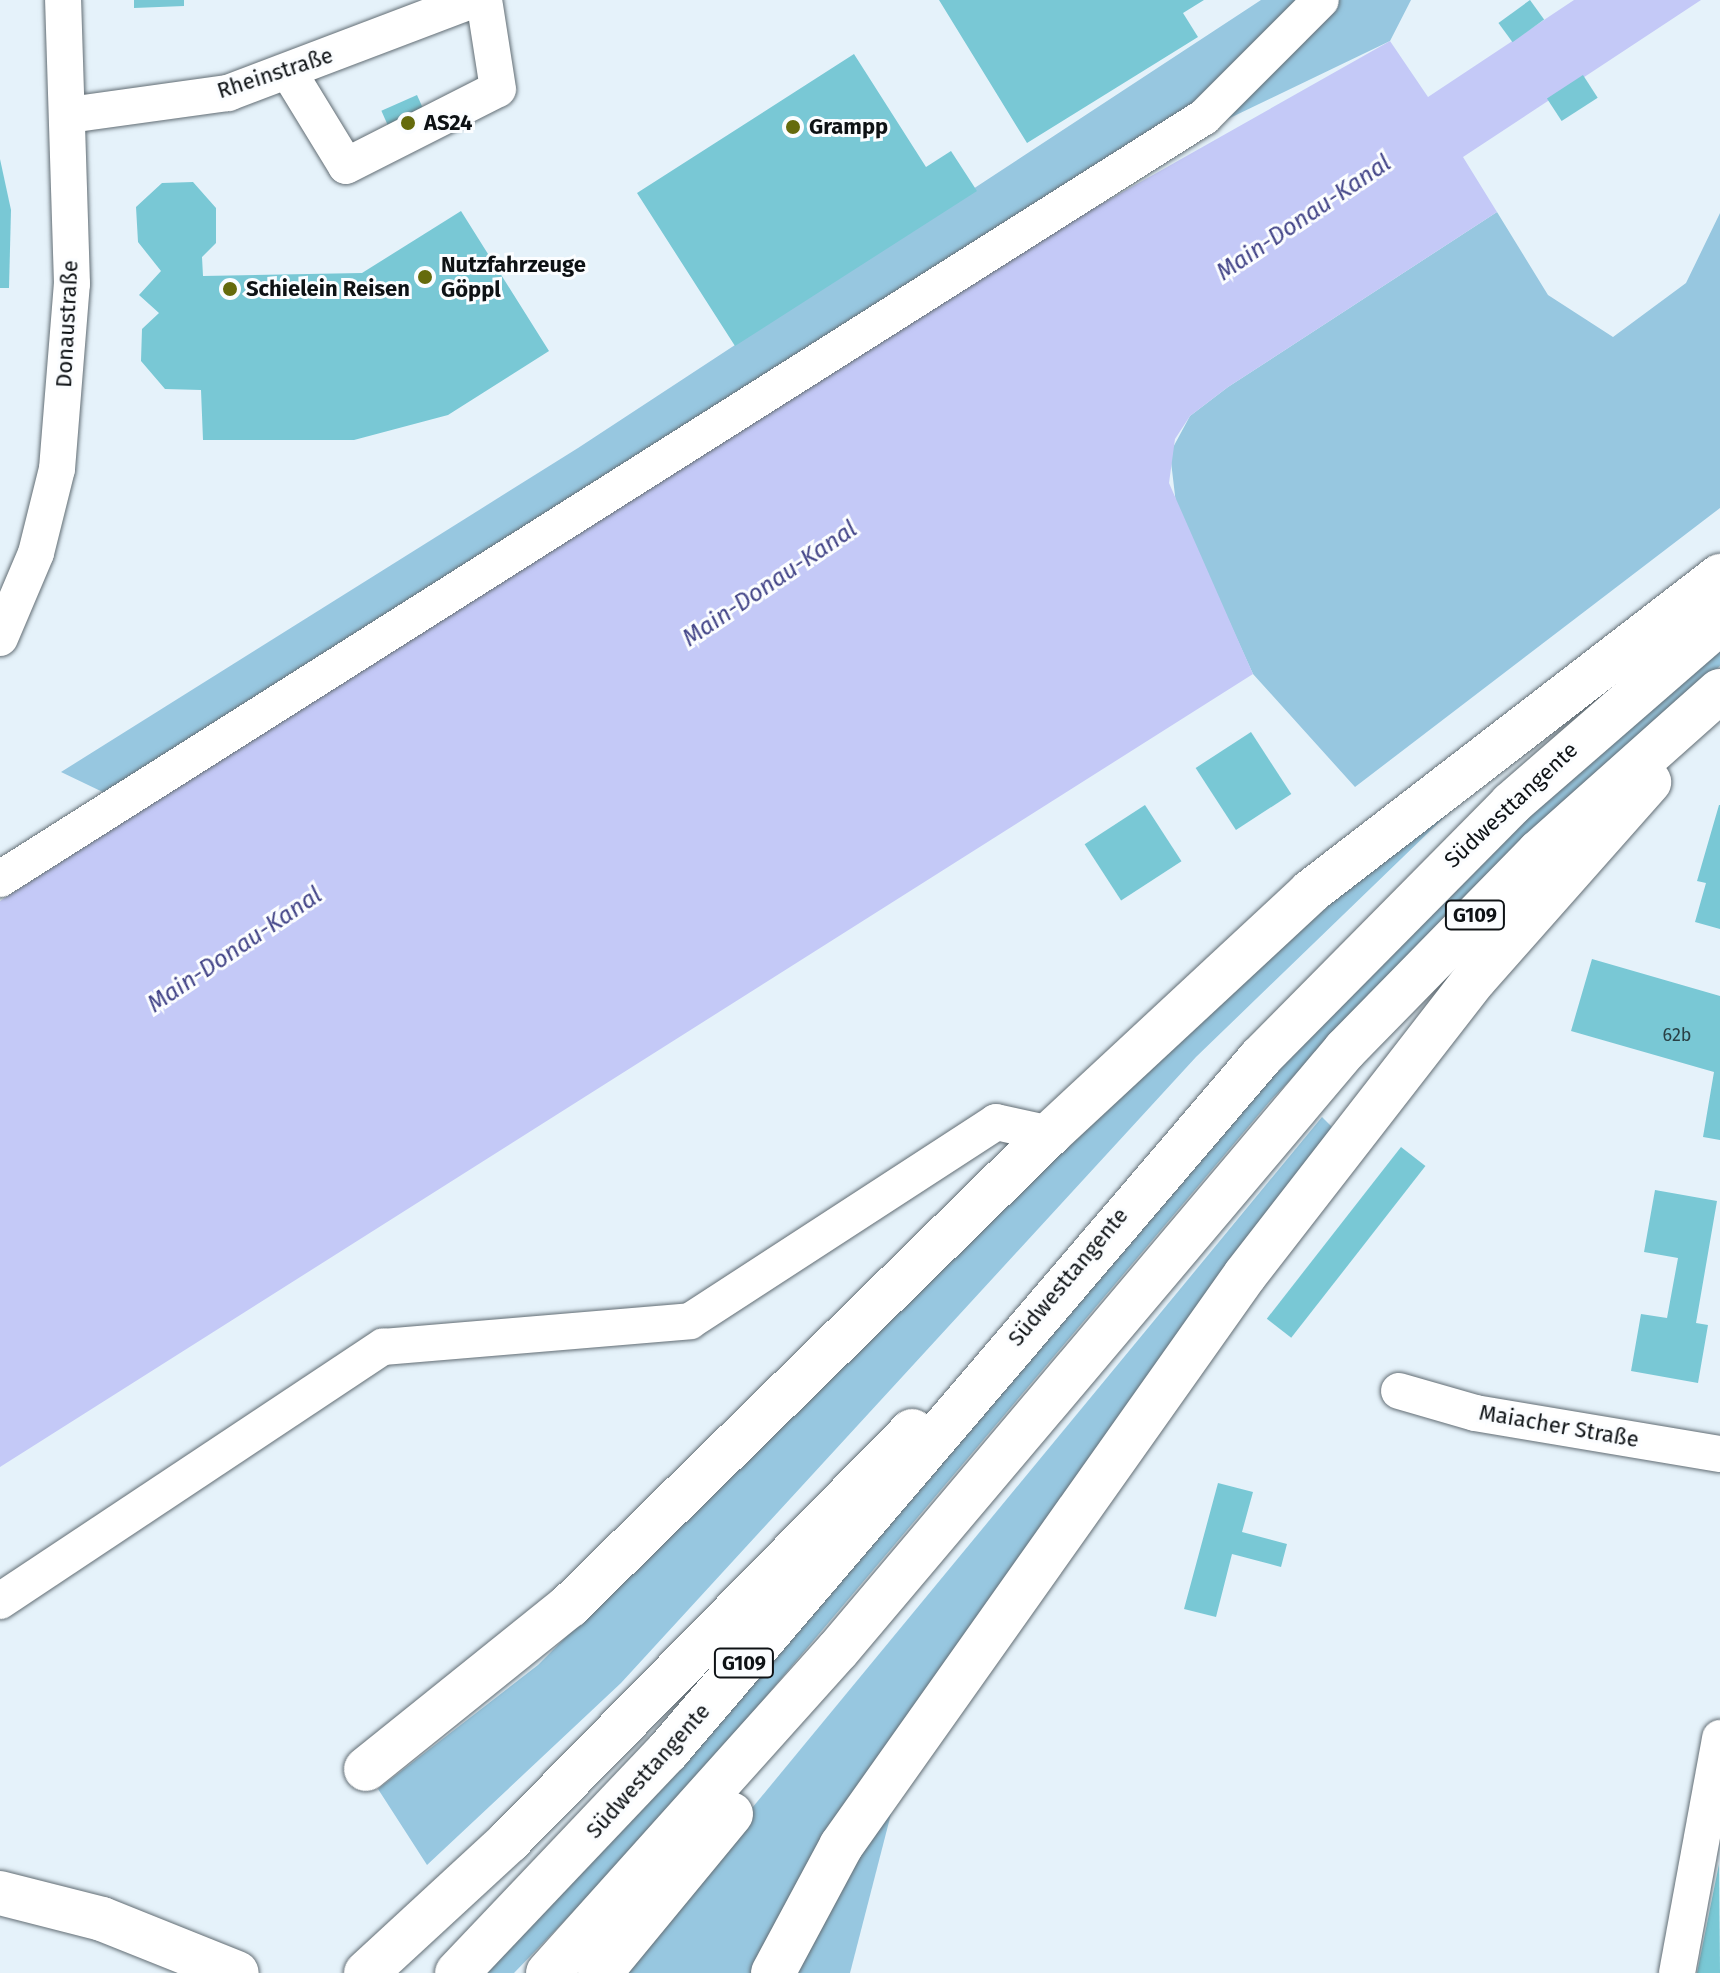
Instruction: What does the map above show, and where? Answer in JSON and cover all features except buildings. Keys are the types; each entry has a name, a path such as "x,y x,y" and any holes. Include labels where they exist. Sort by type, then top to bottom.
{"highway":[{"path":"366,1769 569,1606 1050,1134 1391,824 1720,576"},
{"name":"Südwesttangente","path":"457,1973 667,1752 1016,1338 1354,957 1557,762 1720,622"},
{"name":"G109","path":"548,1973 838,1650 1345,1050 1539,852 1720,691"},
{"path":"773,1973 841,1846 1245,1275 1456,1001 1720,699"},
{"path":"366,1973 520,1830 857,1480 1016,1338"},
{"path":"600,1973 720,1829 838,1650"},
{"path":"0,1893 102,1919 237,1973"}],"street":[{"name":"Donaustraße","path":"0,638 36,553 57,469 72,284 63,0"},
{"name":"Rheinstraße","path":"69,115 228,93 473,0"},
{"path":"288,71 346,166 498,89 484,0"},
{"path":"0,879 1204,117 1321,0"},
{"path":"0,1601 383,1347 690,1321 996,1122 1050,1134"},
{"name":"Maiacher Straße","path":"1399,1391 1475,1413 1720,1454"},
{"path":"1677,1973 1720,1738"}],"shaded area":[{"path":"1261,0 1411,0 1390,41 980,238 109,795 61,772 578,448"},
{"path":"1497,212 1548,295 1613,337 1686,283 1720,213 1720,508 1355,787 1253,674 1176,504 1170,453 1190,416 1228,387"},
{"path":"1720,644 1720,666 1490,872 1271,1100 659,1823 514,1973 480,1973 1213,1136 1485,852"},
{"path":"1460,802 1196,1057 621,1683 427,1865 378,1789 538,1665 1124,1079 1283,934"},
{"path":"1322,1117 1338,1133 755,1973 616,1973"},
{"path":"900,1779 850,1973 785,1973"}],"water":[{"name":"Main-Donau-Kanal","path":"1574,0 1701,0 1463,157 1497,212 1228,387 1190,416 1175,439 1169,483 1253,674 0,1467 0,901 988,268 1390,41 1428,97"}],"place":[{"name":"AS24","path":"408,123"},
{"name":"Grampp","path":"793,127"},
{"name":"Nutzfahrzeuge Göppl","path":"425,277"},
{"name":"Schielein Reisen","path":"230,289"}]}
